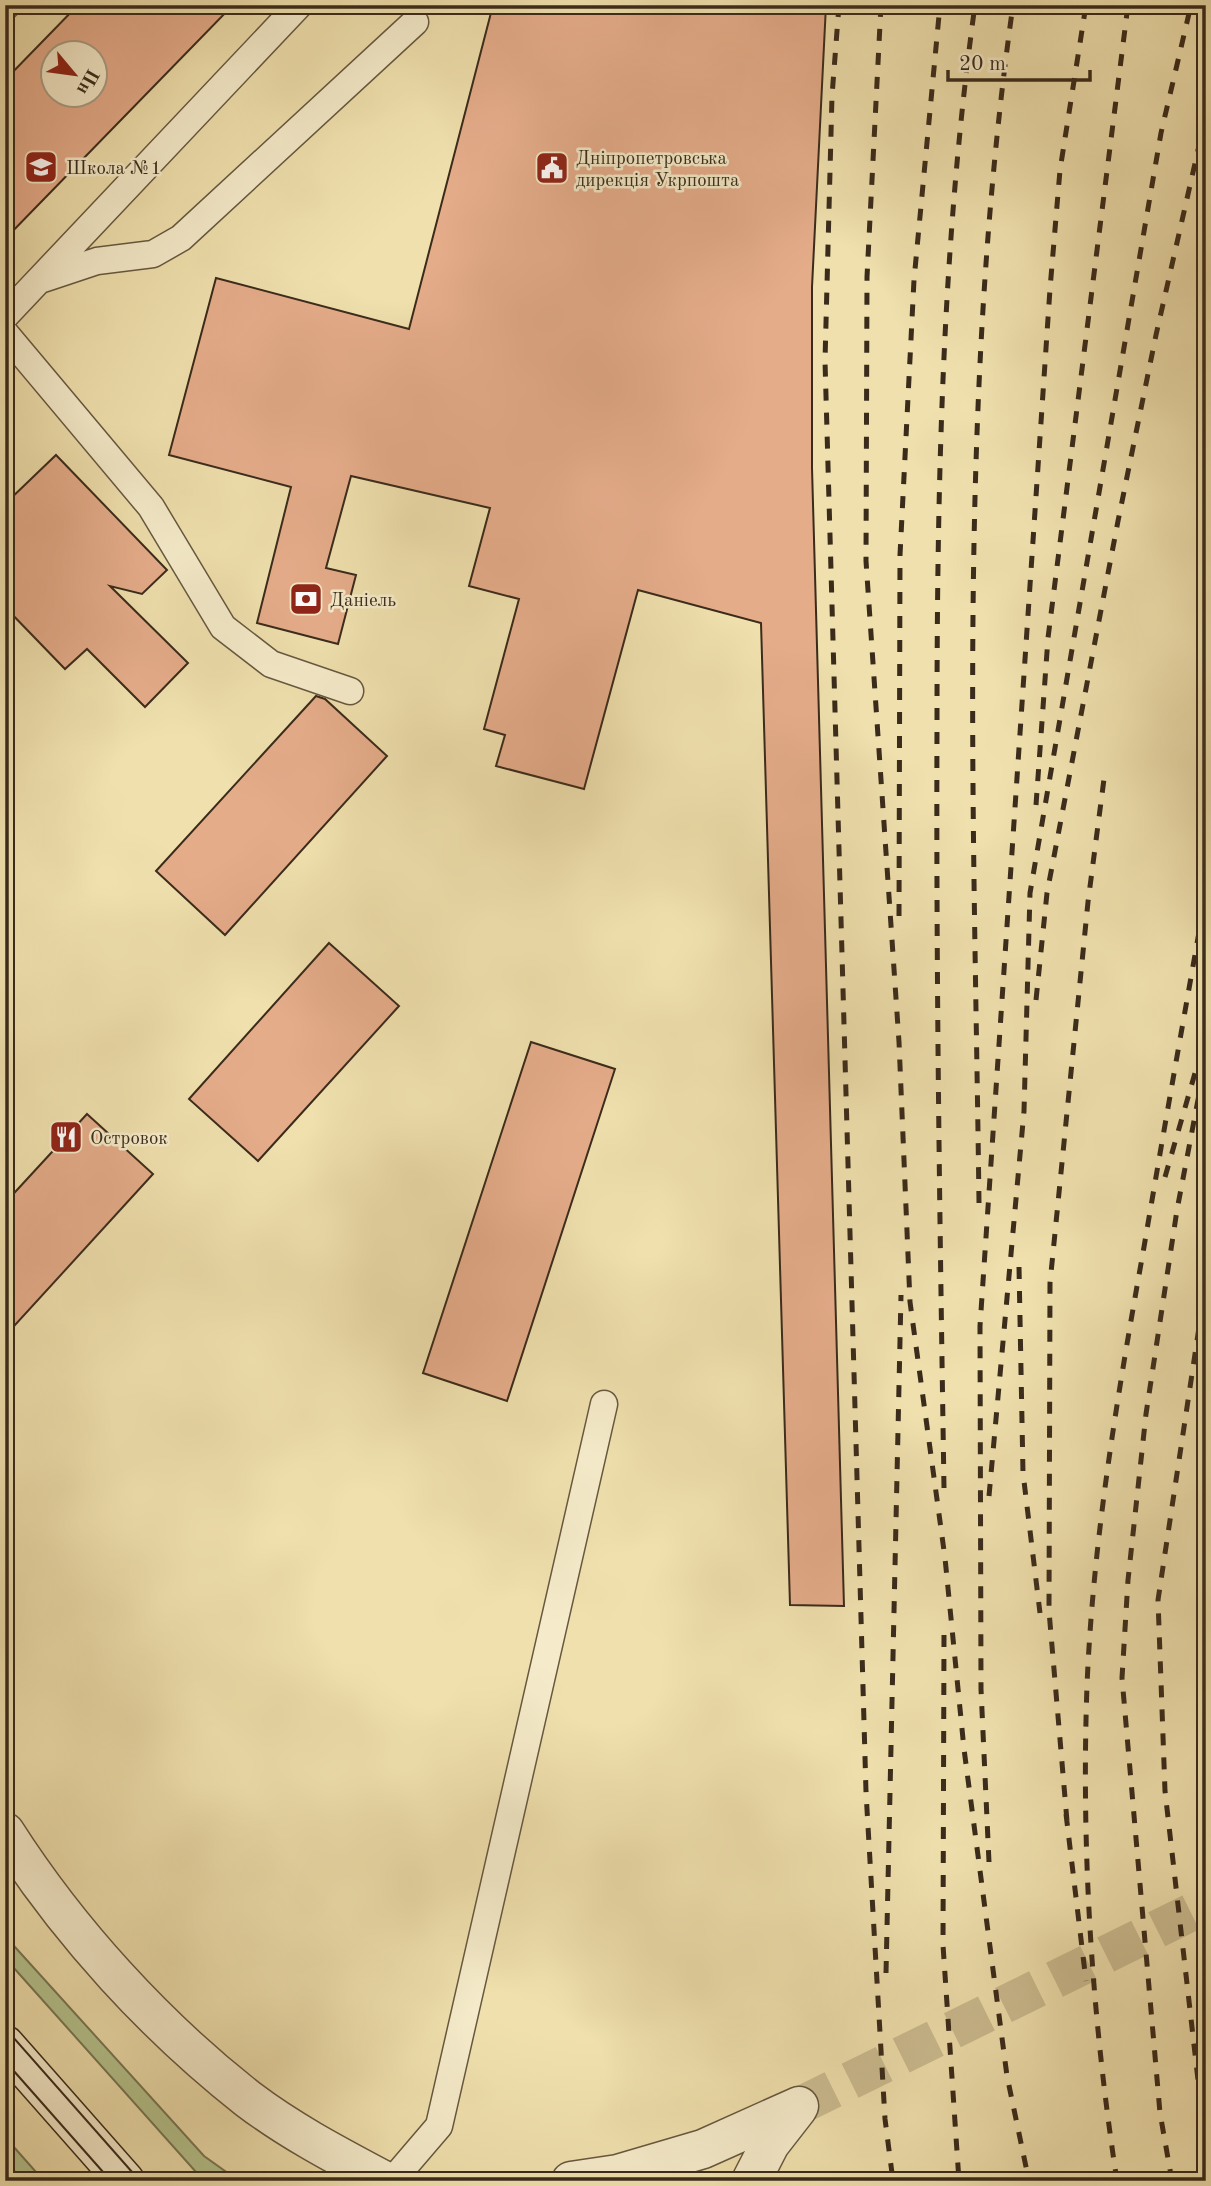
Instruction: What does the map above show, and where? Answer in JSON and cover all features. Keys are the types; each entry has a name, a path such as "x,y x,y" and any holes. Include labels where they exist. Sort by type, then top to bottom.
{"street":[{"path":"5,1832 65,1915 181,2041 250,2100 320,2147 385,2181"},
{"path":"5,2045 125,2181"},
{"path":"571,2181 618,2174 703,2149 799,2106 770,2144 751,2181"}],"lane":[{"path":"5,316 43,279 299,5"},
{"path":"43,279 97,261 153,254 181,238 415,22"},
{"path":"5,332 150,507 223,627 271,664 350,691"},
{"path":"392,2181 439,2126 604,1404"}],"green space":[{"path":"5,1936 204,2156 239,2181 204,2181 5,1958"},
{"path":"5,2137 44,2181 23,2181 5,2160"}],"building":[{"name":"Школа №1","path":"78,5 233,5 5,239 5,80 38,46 38,108 108,108 108,38 46,38"},
{"path":"493,5 826,5 812,287 812,468 844,1606 790,1605 761,623 638,590 584,789 496,766 505,735 484,729 519,599 469,586 490,508 351,476 326,568 356,575 338,644 257,623 291,487 169,455 216,278 409,329"},
{"path":"56,455 167,570 142,594 110,586 188,663 145,707 87,649 65,669 5,607 5,504"},
{"path":"316,696 325,699 387,756 225,935 156,871"},
{"path":"329,943 399,1006 258,1161 189,1099"},
{"path":"531,1042 615,1069 507,1401 423,1373"},
{"path":"87,1114 153,1174 5,1336 5,1203"}],"tunnel":[{"path":"799,2106 1206,1905"}],"tram line":[{"path":"5,2028 140,2181"},
{"path":"5,2061 111,2181"}],"railway":[{"path":"839,5 832,96 825,361 866,1792 885,2119 893,2181"},
{"path":"881,5 867,277 866,561 899,1042 910,1302 945,1558 964,1749 1007,2076 1029,2181"},
{"path":"899,916 900,555 914,280 940,5"},
{"path":"944,1488 937,917 938,546 948,275 975,5"},
{"path":"979,1203 973,753 976,453 983,303 995,154 1013,5"},
{"path":"989,1862 981,1689 980,1326 1050,289 1060,170 1086,5"},
{"path":"1036,805 1048,638 1128,5"},
{"path":"989,1496 1024,1111 1030,893 1161,133 1191,5"},
{"path":"1036,1000 1047,893 1118,521 1156,335 1206,115"},
{"path":"1067,1821 1049,1611 1050,1283 1088,902 1104,779"},
{"path":"1117,2181 1101,2058 1090,1934 1086,1810 1090,1631 1116,1411 1206,893"},
{"path":"1165,1177 1206,1035"},
{"path":"1172,2181 1160,2113 1122,1678 1128,1580 1146,1414 1177,1210 1206,1058"},
{"path":"1019,1267 1023,1473 1040,1613"},
{"path":"1206,1281 1158,1600 1165,1791 1206,2150"},
{"path":"886,1973 901,1295"},
{"path":"944,1635 943,1945 959,2181"},
{"path":"1066,1814 1086,1981"}],"place":[{"name":"Школа №1","path":"41,167"},
{"name":"Дніпропетровська дирекція Укрпошта","path":"552,168"},
{"name":"Даніель","path":"306,599"},
{"name":"Островок","path":"66,1137"}]}
